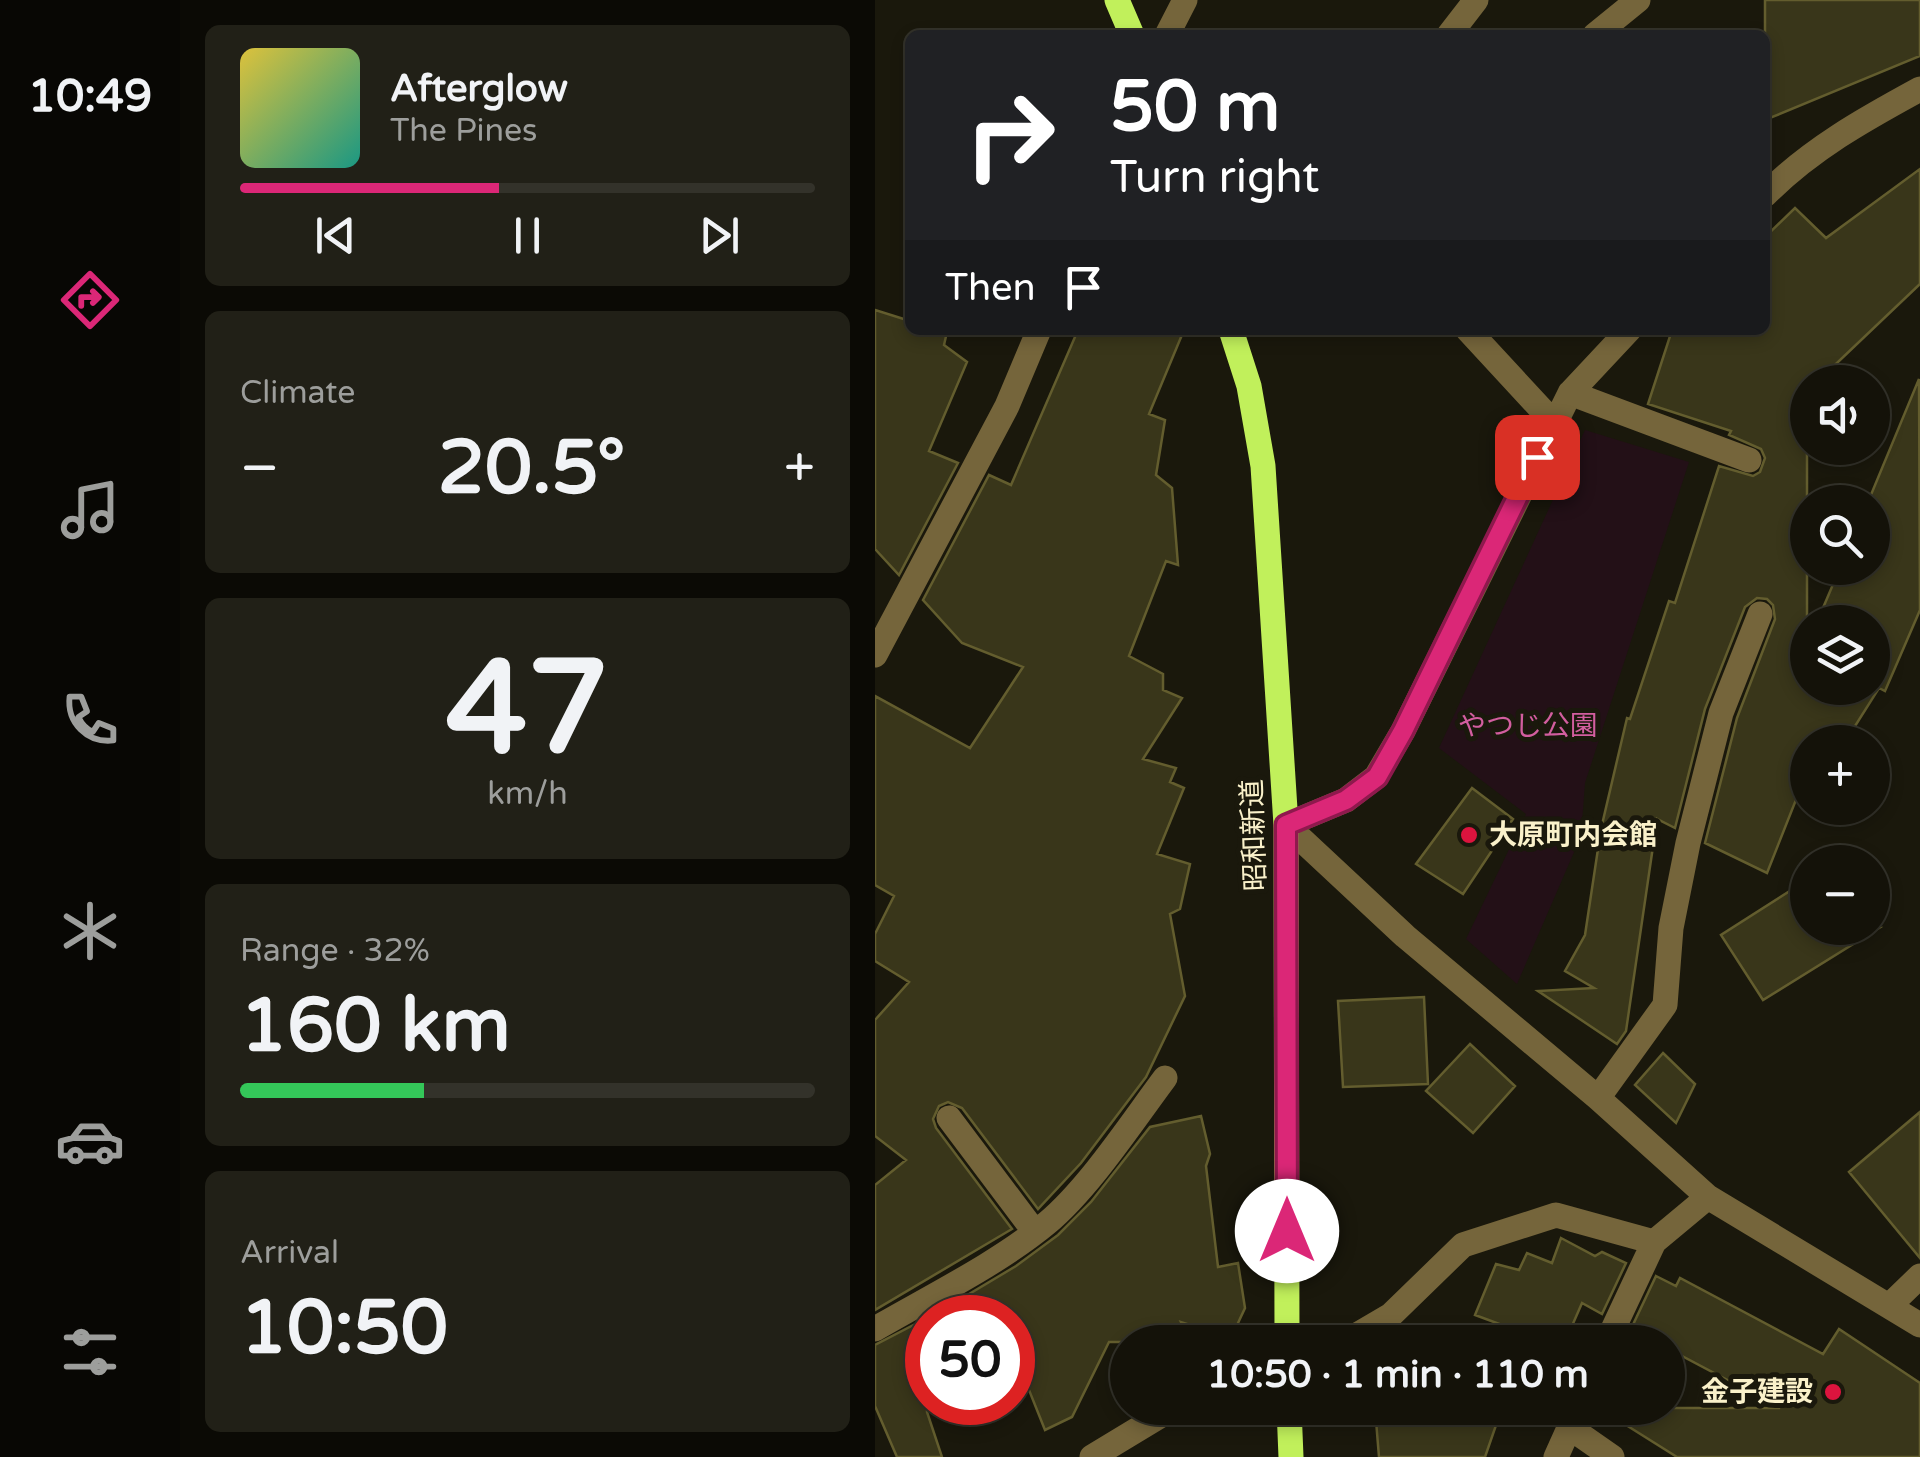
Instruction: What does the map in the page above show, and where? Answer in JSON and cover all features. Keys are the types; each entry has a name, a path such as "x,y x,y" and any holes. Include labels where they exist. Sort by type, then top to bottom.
{"main road":[{"path":"1117,0 1130,30"},
{"name":"昭和新道","path":"1233,335 1249,386 1263,466 1286,825 1287,1325"},
{"path":"1290,1425 1291,1457"}],"street":[{"path":"1170,30 1185,0"},
{"path":"1453,30 1476,0"},
{"path":"1601,30 1638,0"},
{"path":"1770,190 1795,165 1835,136 1920,89"},
{"path":"875,655 990,439 1037,335"},
{"path":"1473,335 1554,423"},
{"path":"1624,335 1570,393 1377,777 1346,800 1286,825 1405,936 1598,1098 1707,1197 1920,1326"},
{"path":"1570,393 1749,460"},
{"path":"1598,1098 1665,1005 1671,928 1688,843 1721,713 1760,614"},
{"path":"875,1329 974,1272 1047,1222 1096,1168 1165,1078"},
{"path":"949,1118 1034,1231"},
{"path":"1615,1325 1653,1242 1707,1197"},
{"path":"1374,1325 1391,1315 1463,1245 1556,1214 1653,1242"},
{"path":"1889,1306 1920,1276"},
{"path":"1092,1457 1145,1425"},
{"path":"1556,1457 1570,1425"},
{"path":"1580,1425 1612,1457"}],"green space":[{"name":"やつじ公園","path":"1585,430 1689,462 1585,783 1581,836 1517,984 1466,939 1526,814 1439,748"}],"building":[{"path":"1765,0 1920,0 1920,56 1770,118 1770,30 1765,30"},
{"path":"1920,169 1920,284 1835,365 1790,365 1790,465 1807,465 1807,485 1790,485 1790,585 1807,585 1807,605 1790,605 1790,705 1868,705 1856,725 1790,725 1790,815 1767,873 1705,843 1737,718 1775,619 1773,605 1767,599 1757,598 1745,607 1705,709 1675,828 1657,819 1626,1031 1617,1044 1538,991 1594,988 1565,971 1585,935 1601,829 1627,718 1630,719 1669,601 1675,603 1719,466 1753,476 1760,472 1765,458 1761,449 1729,435 1731,431 1648,404 1670,335 1770,335 1770,232 1795,208 1826,238"},
{"path":"875,310 905,319 905,335 946,335 944,345 967,362 929,451 958,463 899,575 875,549"},
{"path":"1076,335 1182,335 1149,414 1165,420 1156,475 1172,488 1178,565 1166,561 1129,656 1163,674 1163,690 1182,698 1143,759 1176,768 1170,782 1184,788 1157,854 1190,864 1180,909 1170,914 1185,996 1146,1077 1081,1163 1038,1209 962,1108 948,1102 939,1106 933,1119 936,1128 1012,1229 875,1310 875,1185 906,1160 875,1136 875,1020 909,982 875,961 875,934 894,896 875,885 875,696 970,748 1023,667 962,643 923,600 989,475 1011,485"},
{"path":"1919,379 1920,610 1890,679 1890,605 1824,605 1833,585 1890,585 1890,485 1875,485 1883,465 1890,465 1890,449"},
{"path":"1472,788 1513,819 1463,894 1416,864"},
{"path":"1790,891 1790,945 1852,945 1763,1000 1721,935"},
{"path":"1424,997 1428,1084 1343,1087 1338,1001"},
{"path":"1470,1044 1515,1086 1473,1133 1426,1091"},
{"path":"1663,1053 1695,1084 1676,1123 1635,1085"},
{"path":"1920,1112 1920,1258 1849,1172"},
{"path":"1201,1116 1210,1154 1206,1166 1218,1267 1238,1263 1245,1308 1237,1325 1110,1325 1110,1342 1072,1417 1045,1430 1035,1405 1035,1295 967,1295 1058,1235 1091,1202 1150,1127"},
{"path":"1561,1238 1595,1256 1602,1252 1626,1263 1602,1314 1582,1303 1572,1325 1502,1325 1475,1315 1496,1264 1519,1270 1527,1253 1552,1263"},
{"path":"1656,1276 1676,1286 1680,1278 1823,1354 1839,1329 1920,1383 1920,1457 1677,1457 1626,1425 1685,1425 1685,1408 1780,1408 1685,1358 1685,1325 1633,1325"},
{"path":"905,1329 905,1425 931,1425 942,1457 897,1457 875,1406 875,1345"},
{"path":"1376,1425 1496,1425 1485,1457 1379,1457"}],"place":[{"name":"大原町内会館","path":"1469,835"},
{"name":"金子建設","path":"1833,1392"}],"route":[{"path":"1287,1231 1286,825 1346,800 1377,777 1537,457"}]}
